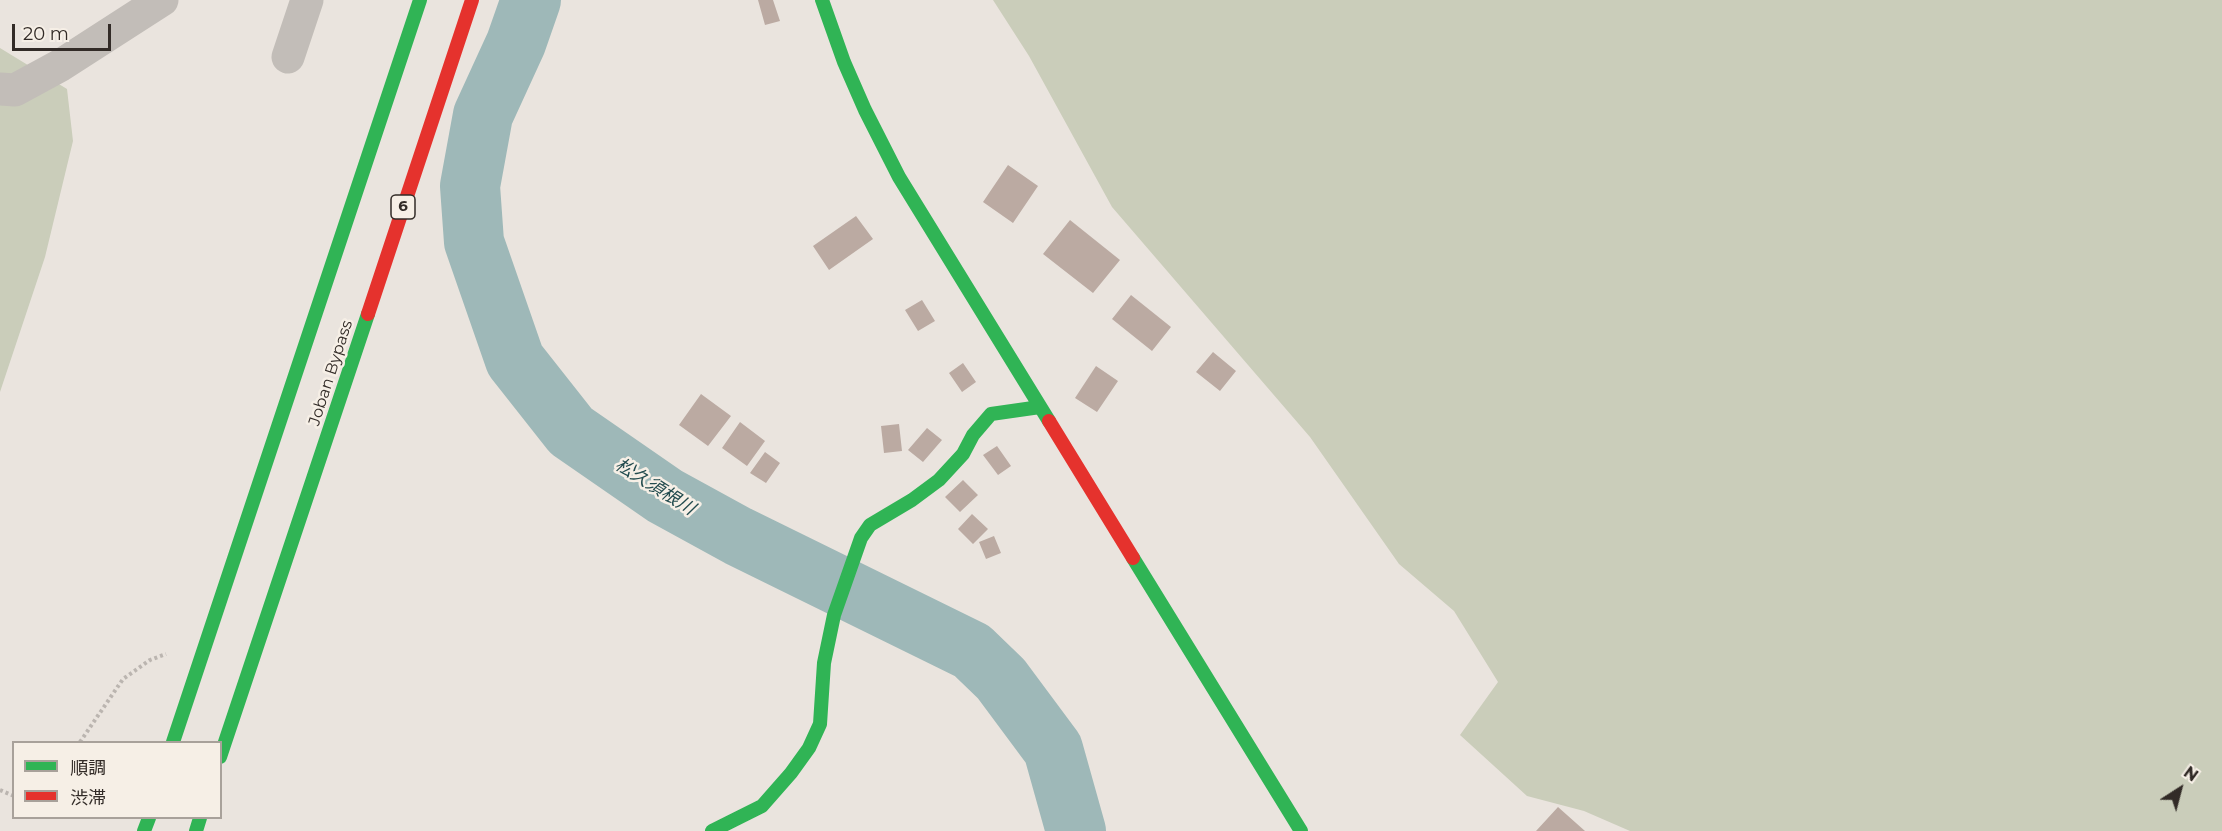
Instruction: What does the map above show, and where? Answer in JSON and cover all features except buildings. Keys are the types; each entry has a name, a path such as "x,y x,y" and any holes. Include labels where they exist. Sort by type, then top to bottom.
{"main road":[{"name":"Joban Bypass","path":"173,741 420,0"},
{"name":"Joban Bypass","path":"222,751 472,0"},
{"path":"822,0 848,72 894,167 1301,831"},
{"path":"712,831 762,806 809,748 820,724 824,663 834,615 861,538 870,525 912,500 939,480 963,454 973,435 991,414 1040,406"}],"street":[{"path":"0,89 15,90 61,65 162,0"},
{"path":"288,57 307,0"}],"path":[{"path":"81,741 123,679 150,660 166,654"}],"green space":[{"path":"993,0 2222,0 2222,831 1630,831 1584,811 1527,796 1460,735 1498,682 1454,611 1399,564 1310,437 1112,207 1029,56"},
{"path":"0,48 67,89 73,141 45,257 0,392"}],"waterway":[{"name":"松久須根川","path":"531,0 516,43 483,115 470,186 474,242 515,360 571,431 665,496 738,536 972,651 1001,679 1053,749 1076,831"}],"traffic: fast":[{"path":"173,741 420,0"},
{"path":"822,0 844,62 899,177 1049,421"},
{"path":"222,751 368,314"},
{"path":"712,831 762,806 809,748 820,724 824,663 834,615 861,538 870,525 912,500 939,480 963,454 973,435 991,414 1040,407"},
{"path":"1133,558 1301,831"},
{"path":"144,831 149,819"},
{"path":"196,831 200,819"}],"traffic: jam":[{"path":"368,314 472,0"},
{"path":"1049,421 1133,558"}]}
